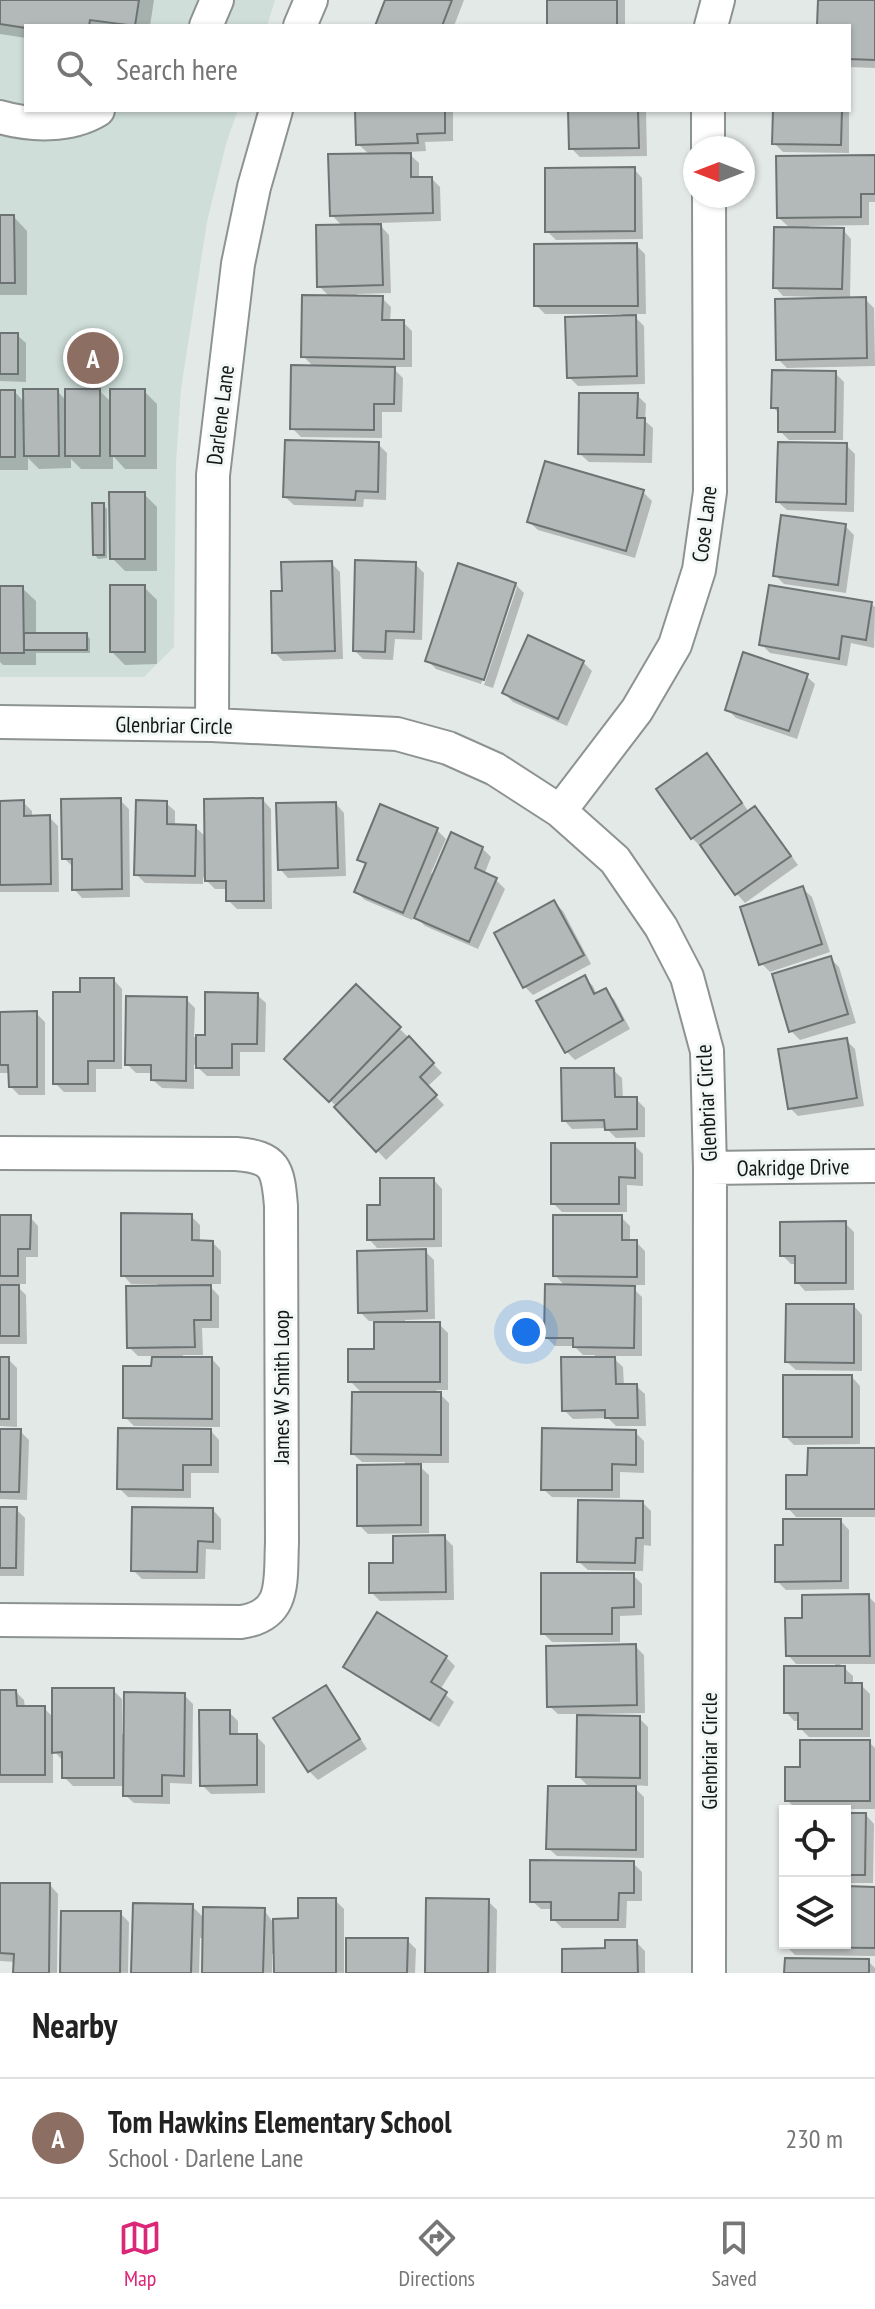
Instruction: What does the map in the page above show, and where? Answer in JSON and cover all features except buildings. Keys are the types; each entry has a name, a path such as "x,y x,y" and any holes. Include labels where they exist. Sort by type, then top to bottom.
{"street":[{"path":"207,24 217,0"},
{"path":"301,24 311,0"},
{"path":"712,24 718,0"},
{"path":"0,117 51,124 87,117 95,112"},
{"name":"Darlene Lane","path":"212,725 213,475 238,264 254,187 275,112"},
{"path":"708,112 708,136"},
{"name":"Cose Lane","path":"560,811 637,710 675,645 699,570 710,492 709,208"},
{"name":"Glenbriar Circle","path":"0,722 212,725 397,734 448,748 495,769 560,811 615,860 661,927 687,977 707,1051 710,1168 709,1973"},
{"name":"James W Smith Loop","path":"0,1153 255,1155 266,1159 273,1168 279,1182 281,1206 282,1528 279,1593 273,1607 258,1619 241,1622 0,1620"},
{"name":"Oakridge Drive","path":"710,1168 875,1166"}],"shaded area":[{"path":"0,0 275,0 268,24 24,24 24,112 237,112 207,222 181,389 176,463 174,647 144,677 0,677"}],"place":[{"name":"Tom Hawkins Elementary School","path":"93,358"}]}
